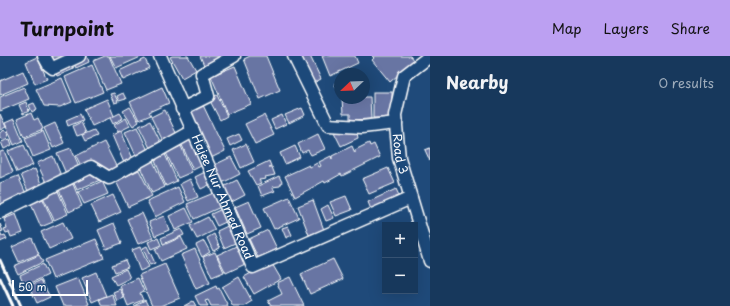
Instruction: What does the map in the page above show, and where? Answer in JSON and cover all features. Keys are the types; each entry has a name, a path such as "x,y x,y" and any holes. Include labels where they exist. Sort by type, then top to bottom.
{"street":[{"path":"44,56 49,65 53,68 79,56"},
{"name":"Hajee Nur Ahmed Road","path":"160,56 182,109 253,267 411,198"},
{"path":"182,109 208,96 202,74 234,56"},
{"path":"294,56 328,125 362,127 396,123"},
{"name":"Road 3","path":"430,56 404,76 395,115 399,158 430,261"},
{"path":"0,212 91,167 109,178 193,131"}],"building":[{"path":"49,56 68,56 74,69 57,76"},
{"path":"70,56 87,56 89,62 76,68"},
{"path":"109,56 121,84 106,90 93,61"},
{"path":"110,56 143,56 116,68"},
{"path":"188,56 196,70 182,78 170,57"},
{"path":"200,56 219,56 220,57 204,65"},
{"path":"250,56 266,56 280,90 260,99 244,59"},
{"path":"294,56 310,56 321,79 308,86"},
{"path":"322,56 355,56 358,63 347,68 334,68 334,74 330,76"},
{"path":"372,56 410,56 414,61 390,82 372,60 374,58"},
{"path":"37,57 47,79 35,84 26,62"},
{"path":"145,59 149,68 123,80 119,71"},
{"path":"92,65 103,92 76,103 65,77"},
{"path":"235,66 251,104 227,114 211,76"},
{"path":"23,71 28,83 0,95 0,81"},
{"path":"62,78 72,102 60,107 44,106 36,89"},
{"path":"24,87 29,99 0,111 0,97"},
{"path":"162,87 169,103 149,112 151,115 139,120 130,102"},
{"path":"373,92 392,92 392,118 373,118"},
{"path":"114,93 118,102 114,103 110,94"},
{"path":"123,93 126,99 119,101 117,96"},
{"path":"217,95 227,116 220,120 209,99"},
{"path":"370,97 371,119 350,120 350,114 343,114 342,104 370,104"},
{"path":"107,99 114,116 92,126 84,109"},
{"path":"26,102 29,111 23,114 19,105"},
{"path":"34,103 37,109 32,112 29,105"},
{"path":"202,103 225,151 207,160 184,111"},
{"path":"130,107 139,122 133,126 123,111"},
{"path":"302,108 305,115 289,123 285,115"},
{"path":"165,110 179,139 165,145 151,117"},
{"path":"31,113 34,120 38,118 43,129 24,137 17,119"},
{"path":"120,113 123,118 113,124 110,118"},
{"path":"0,114 6,127 0,130"},
{"path":"80,114 83,120 68,126 66,120"},
{"path":"264,115 274,135 255,144 245,124"},
{"path":"282,115 286,124 275,129 271,120"},
{"path":"126,118 130,126 118,132 114,125"},
{"path":"14,119 23,141 14,145 5,123"},
{"path":"150,121 163,147 152,152 139,126"},
{"path":"81,122 86,133 77,136 73,126"},
{"path":"55,123 64,143 53,148 44,128"},
{"path":"137,127 151,157 139,162 125,132"},
{"path":"356,128 358,138 341,146 333,130"},
{"path":"94,130 97,136 85,141 82,135"},
{"path":"2,131 6,131 8,135 6,139 2,139 0,137 0,133"},
{"path":"43,131 51,150 33,157 25,138"},
{"path":"121,131 136,166 127,170 112,135"},
{"path":"239,134 242,140 230,146 227,139"},
{"path":"318,134 325,149 311,155 308,150 302,153 298,144"},
{"path":"193,138 205,164 193,170 181,143"},
{"path":"10,139 12,145 4,149 1,142"},
{"path":"104,142 120,174 104,183 94,162 82,168 76,156"},
{"path":"369,143 370,146 374,144 380,157 342,176 341,174 325,183 324,181 295,197 285,176 309,165 310,167 317,163 319,167 321,166 319,162 331,156 332,159 332,156 352,146 355,153 355,150"},
{"path":"246,144 254,162 241,168 233,150"},
{"path":"24,145 33,165 17,172 8,151"},
{"path":"181,146 192,172 178,178 166,153"},
{"path":"295,146 300,157 285,164 280,153"},
{"path":"71,148 81,171 67,176 57,153"},
{"path":"430,148 430,161 425,150"},
{"path":"4,151 13,172 0,178 0,152"},
{"path":"164,152 177,181 166,186 155,161 157,160 155,156"},
{"path":"53,156 64,183 49,189 37,163"},
{"path":"231,157 240,174 216,186 208,168"},
{"path":"153,161 165,187 152,193 140,167"},
{"path":"269,161 271,166 269,167 272,167 275,175 259,180 261,183 256,185 248,171"},
{"path":"388,168 395,183 369,194 362,179"},
{"path":"35,169 44,191 30,196 21,175"},
{"path":"91,170 100,180 77,190 72,179"},
{"path":"139,170 152,196 128,207 116,181"},
{"path":"207,171 213,183 201,189 195,177"},
{"path":"18,176 28,198 0,210 0,183"},
{"path":"279,176 282,182 280,186 272,187 275,191 262,196 258,186"},
{"path":"190,179 198,197 188,201 180,184"},
{"path":"237,180 245,195 228,204 221,188"},
{"path":"102,181 108,194 84,204 78,192"},
{"path":"73,184 82,206 69,212 59,190"},
{"path":"178,187 185,202 155,217 147,201"},
{"path":"396,189 403,204 374,217 368,202"},
{"path":"58,191 68,214 54,220 43,197"},
{"path":"216,192 223,206 194,219 187,204"},
{"path":"113,195 121,212 99,222 91,205"},
{"path":"346,196 352,210 336,216 330,202"},
{"path":"289,197 299,218 274,229 264,208"},
{"path":"43,199 53,222 41,227 31,204"},
{"path":"313,200 324,230 309,235 298,206"},
{"path":"249,201 261,228 247,234 235,207"},
{"path":"328,205 334,218 326,221 321,209"},
{"path":"186,208 193,222 175,230 169,216"},
{"path":"224,208 230,220 217,226 211,214"},
{"path":"142,213 153,238 138,244 127,219"},
{"path":"16,214 23,233 11,237 9,232 6,233 4,229 7,228 4,219"},
{"path":"164,216 169,230 155,236 149,222"},
{"path":"208,217 215,230 197,239 190,226"},
{"path":"63,222 71,239 49,249 41,232"},
{"path":"236,222 244,239 224,248 217,231"},
{"path":"114,223 122,243 106,249 98,230"},
{"path":"0,224 3,231 0,232"},
{"path":"288,226 292,235 286,238 282,228"},
{"path":"181,229 184,235 163,244 161,238"},
{"path":"268,230 279,253 260,262 249,239"},
{"path":"0,232 2,236 5,235 7,239 0,242"},
{"path":"214,234 220,248 213,251 207,238"},
{"path":"181,237 187,249 161,261 155,249"},
{"path":"32,238 39,254 19,262 12,247"},
{"path":"158,238 161,245 151,249 148,242"},
{"path":"96,239 104,258 53,279 45,260"},
{"path":"204,241 210,252 202,257 196,245"},
{"path":"247,241 256,259 226,273 217,255"},
{"path":"147,246 155,263 150,265 143,248"},
{"path":"140,247 149,267 140,271 132,250"},
{"path":"195,249 210,283 196,289 181,255"},
{"path":"215,252 224,272 212,277 203,257"},
{"path":"39,255 43,262 18,274 14,266"},
{"path":"333,259 343,279 310,294 301,274"},
{"path":"125,260 128,267 115,272 112,265"},
{"path":"271,262 281,279 254,294 244,277"},
{"path":"43,264 48,275 25,286 20,275"},
{"path":"165,264 180,298 160,306 152,306 139,275"},
{"path":"126,269 130,278 116,285 111,276"},
{"path":"96,272 106,296 92,302 82,278"},
{"path":"239,277 252,301 244,306 233,306 222,287"},
{"path":"290,277 304,306 271,306 268,301 282,294 277,283"},
{"path":"78,278 89,304 85,306 63,306 55,287"},
{"path":"138,278 144,291 140,293 143,300 128,306 120,286"},
{"path":"41,280 50,297 37,303 29,286"},
{"path":"216,286 217,289 219,288 228,306 211,306 208,300 205,301 208,306 200,306 195,296"},
{"path":"120,289 124,298 117,301 113,292"},
{"path":"112,294 117,306 102,306 99,299"},
{"path":"145,300 148,306 134,306"},
{"path":"193,301 196,306 184,306"}],"railway":[{"path":"0,260 21,306"},
{"path":"0,278 13,306"}]}
